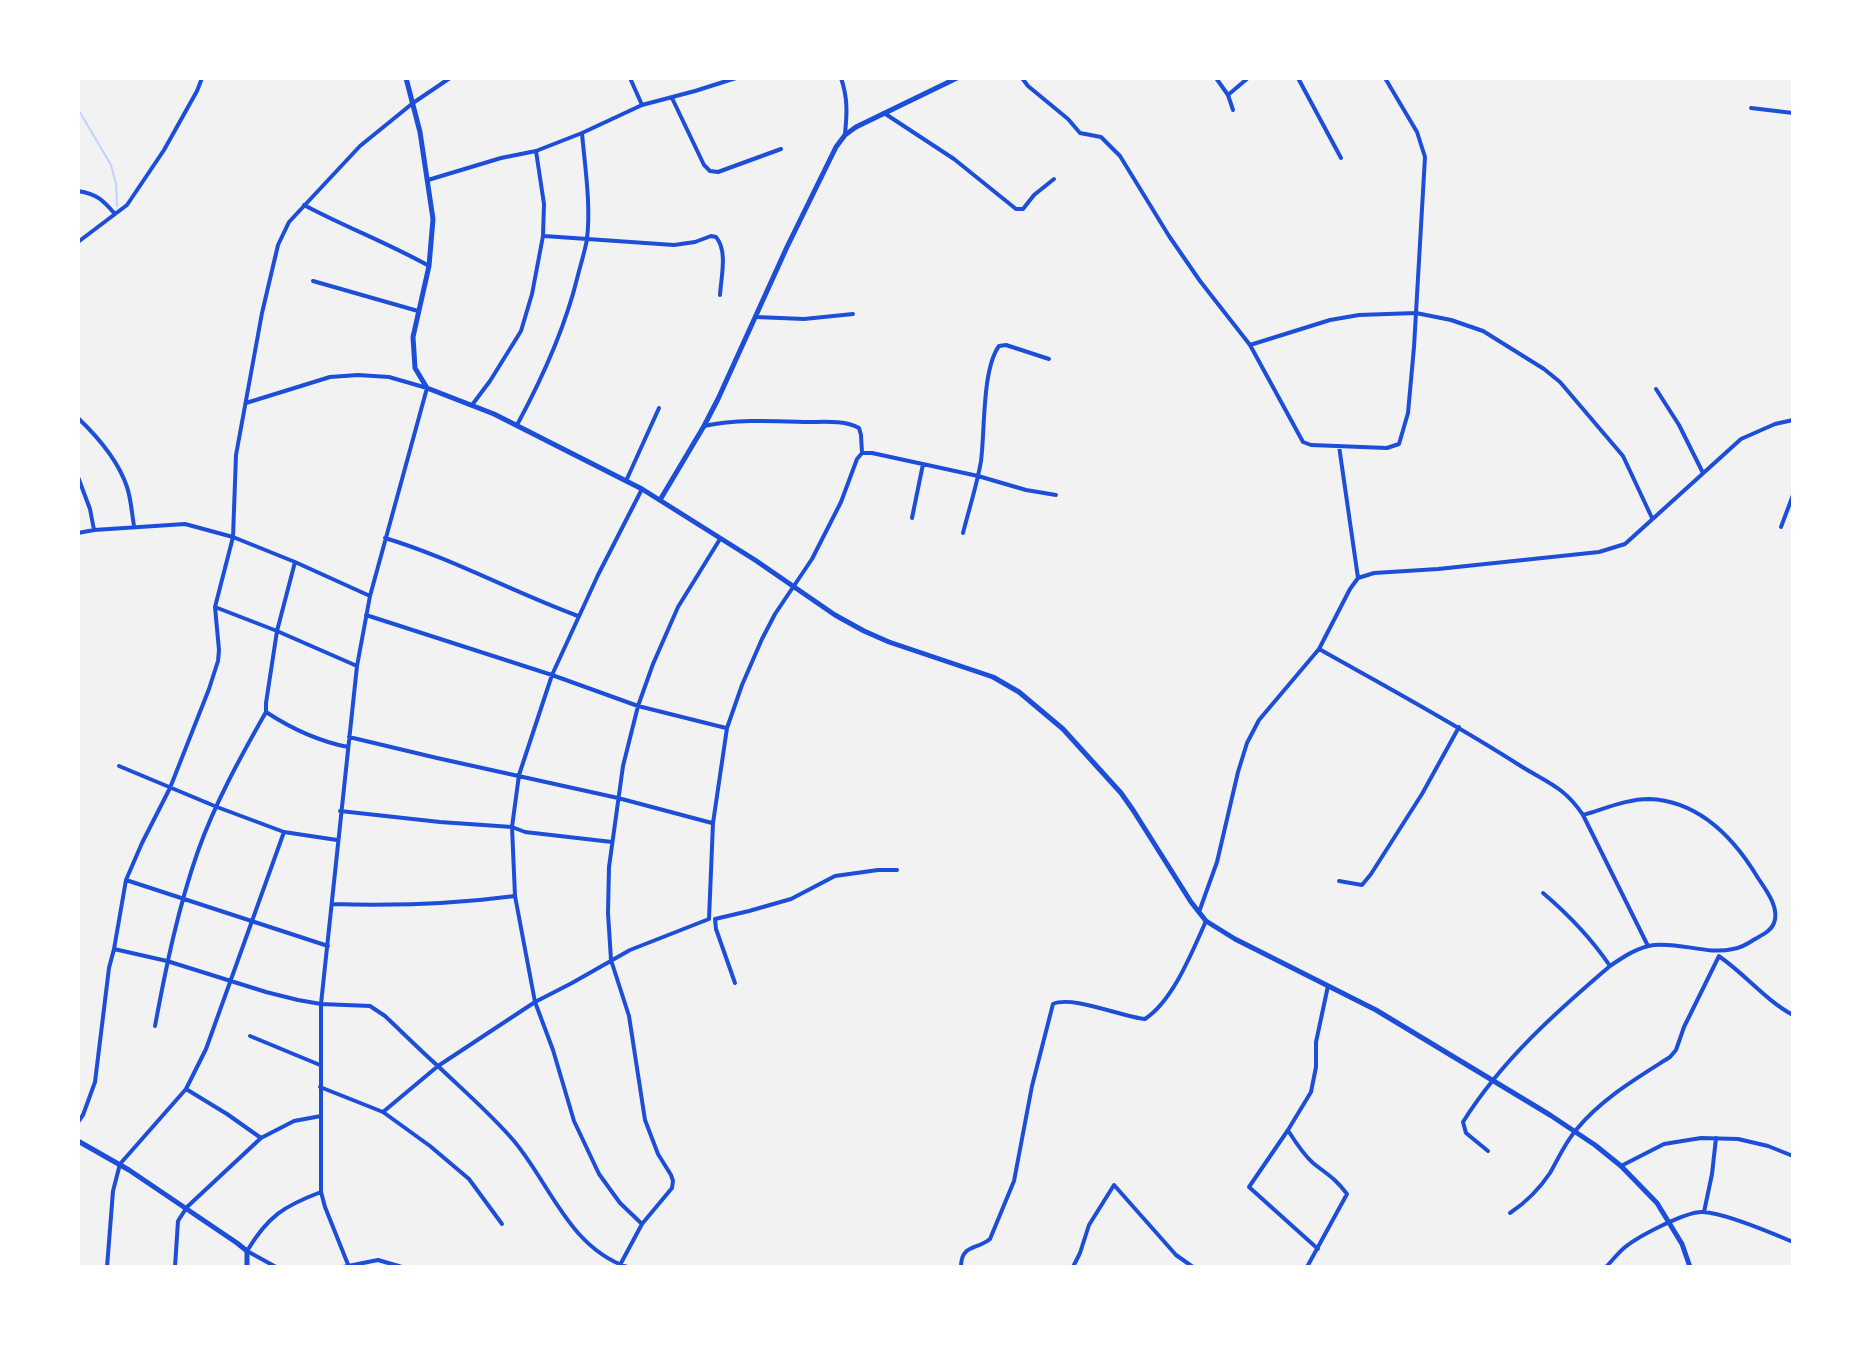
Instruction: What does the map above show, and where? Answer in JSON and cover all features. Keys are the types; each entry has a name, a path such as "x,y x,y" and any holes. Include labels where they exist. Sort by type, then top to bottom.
{"street":[{"path":"78,242 127,205 164,150 202,78"},
{"path":"349,1267 321,1192 321,1004 357,666 370,596 427,388 415,368 413,337 429,266 433,219 428,180 406,78"},
{"path":"78,1122 95,1082 109,968 126,880 170,788 218,661 215,607 233,537 236,455 278,245 289,222 360,146 450,78"},
{"path":"630,78 642,105"},
{"path":"428,180 536,151 642,105 736,78"},
{"path":"841,78 848,113 845,135"},
{"path":"660,500 704,426 836,147 856,127 957,78"},
{"path":"1022,78 1080,133 1101,137 1120,156 1192,270 1250,345 1303,442 1311,445 1387,448 1399,444 1408,413 1425,157 1417,132 1385,78"},
{"path":"1216,78 1228,95 1233,110"},
{"path":"1228,95 1248,78"},
{"path":"1298,78 1341,158"},
{"path":"672,98 704,165 710,171 718,172 781,149"},
{"path":"1751,108 1793,113"},
{"path":"884,113 954,159 1016,209 1023,209 1034,195 1054,179"},
{"path":"517,425 556,348 587,239 582,133"},
{"path":"472,405 521,331 532,294 543,236 544,204 536,151"},
{"path":"78,191 92,193 115,215"},
{"path":"304,205 429,266"},
{"path":"543,236 674,245 716,237 722,244 723,254 720,295"},
{"path":"313,281 418,311"},
{"path":"1250,345 1330,320 1359,315 1416,313 1483,331 1560,382 1623,456 1652,518"},
{"path":"756,317 804,319 853,314"},
{"path":"963,533 978,476 985,399 994,353 999,346 1006,345 1049,359"},
{"path":"246,403 330,377 389,377 427,388 517,425 642,489 864,631 993,677 1019,692 1082,749 1127,801 1206,921 1235,939 1376,1010 1575,1131 1621,1166 1657,1203 1682,1244 1690,1267"},
{"path":"1656,389 1679,425 1703,473"},
{"path":"626,481 659,408"},
{"path":"78,418 96,435 115,461 128,489 134,527"},
{"path":"704,426 755,420 832,422 853,425 859,428 861,435 862,453 841,502 812,559 762,639 727,728 713,823 712,919 735,983"},
{"path":"1199,912 1217,862 1247,743 1259,720 1319,649 1358,578 1374,573 1599,552 1625,544 1741,439 1775,424 1793,420"},
{"path":"1339,446 1358,578"},
{"path":"862,453 1056,495"},
{"path":"912,518 923,464"},
{"path":"78,477 94,530"},
{"path":"642,489 552,675 519,775 512,827 515,896 535,1002 574,1121 599,1174 620,1203 642,1224"},
{"path":"1781,527 1793,495"},
{"path":"78,533 185,524 233,537 370,596"},
{"path":"385,538 413,546 534,600 578,616"},
{"path":"620,1265 642,1224 672,1188 673,1181 645,1120 629,1016 611,960 608,913 618,798 638,706 653,664 678,607 720,539"},
{"path":"155,1026 167,961 199,848 240,758 266,712 277,631 295,562"},
{"path":"215,607 357,666"},
{"path":"366,615 638,706 727,728"},
{"path":"1319,649 1459,727 1553,783 1572,798 1648,946"},
{"path":"266,712 325,743 348,747"},
{"path":"1339,881 1362,885 1371,874 1422,794 1459,727"},
{"path":"349,737 618,798 713,823"},
{"path":"119,766 284,832 337,840"},
{"path":"1488,1151 1466,1133 1463,1122 1511,1059 1610,966 1623,956 1648,946 1682,945 1711,951 1735,949 1768,931 1774,923 1771,899 1742,854 1703,816 1675,803 1647,799 1583,815"},
{"path":"340,811 512,827 525,832 612,842"},
{"path":"107,1267 113,1191 120,1164 186,1089 206,1049 284,832"},
{"path":"383,1112 438,1066 535,1002 611,960 712,919 791,899 835,876 897,870"},
{"path":"126,880 328,946"},
{"path":"1543,893 1574,920 1610,966"},
{"path":"332,904 399,906 515,896"},
{"path":"961,1267 963,1255 968,1249 990,1239 1014,1181 1032,1086 1053,1004 1073,1002 1145,1019 1154,1013 1181,974 1206,921"},
{"path":"114,949 167,961 266,992 321,1004 370,1006 385,1016 476,1101 515,1142 584,1241 601,1255 627,1267"},
{"path":"1711,951 1793,1015"},
{"path":"1510,1213 1547,1178 1575,1131 1617,1091 1676,1050 1719,956"},
{"path":"1318,1249 1249,1187 1311,1092 1316,1067 1316,1042 1328,986"},
{"path":"250,1036 320,1065"},
{"path":"320,1087 383,1112 430,1146 469,1179 502,1224"},
{"path":"186,1089 261,1138"},
{"path":"175,1267 178,1221 187,1207 261,1138 294,1121 321,1116"},
{"path":"1288,1130 1301,1150 1337,1181 1347,1194 1307,1267"},
{"path":"1704,1212 1716,1138"},
{"path":"1621,1166 1664,1144 1680,1140 1738,1139 1793,1156"},
{"path":"78,1141 120,1164 247,1251 276,1267"},
{"path":"1073,1267 1089,1225 1114,1185 1176,1255 1193,1267"},
{"path":"247,1267 247,1251 258,1232 284,1208 321,1192"},
{"path":"1606,1267 1637,1239 1679,1217 1704,1212 1793,1242"},
{"path":"343,1267 378,1260 402,1267"}],"waterway":[{"path":"78,109 111,165 117,206"}]}
